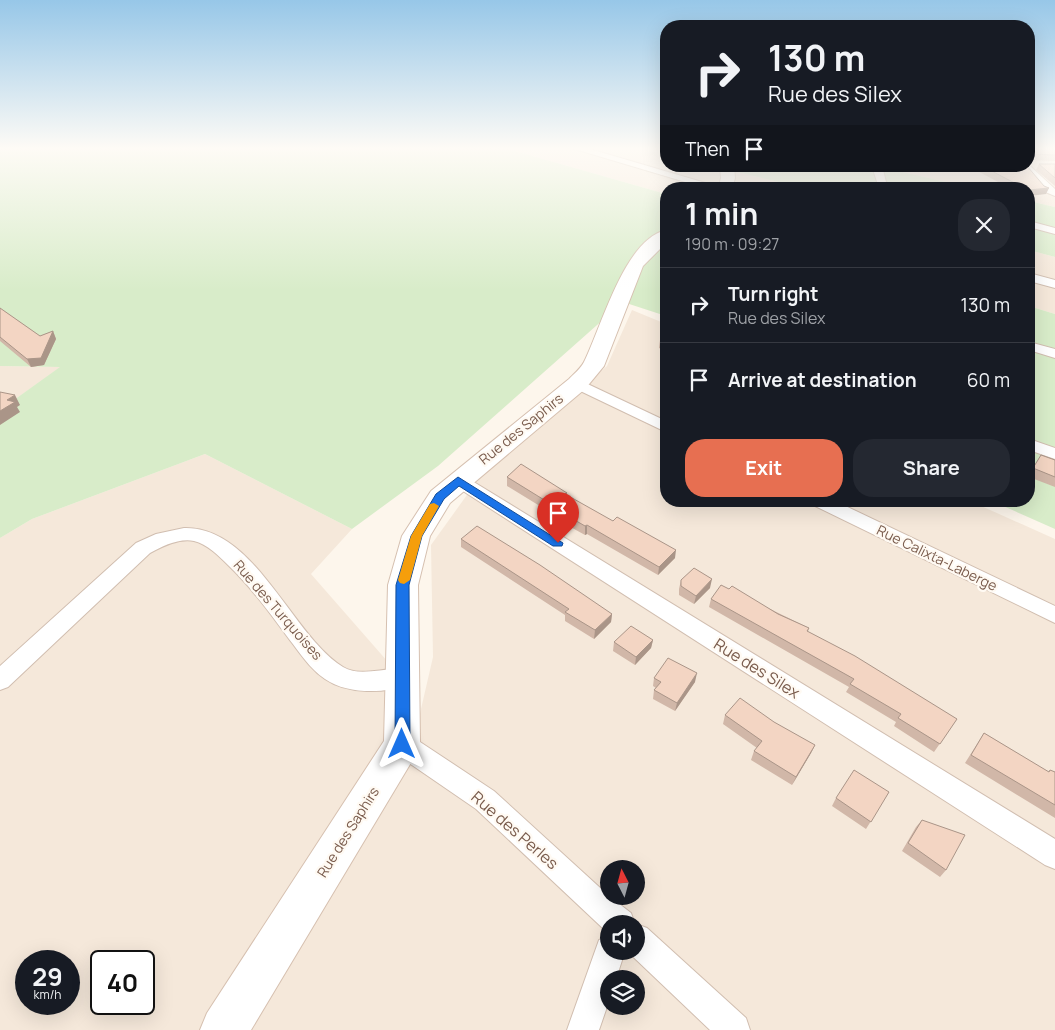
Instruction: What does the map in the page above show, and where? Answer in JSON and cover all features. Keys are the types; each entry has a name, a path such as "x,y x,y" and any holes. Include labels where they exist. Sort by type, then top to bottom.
{"street":[{"path":"1035,226 1055,231"},
{"name":"Rue des Saphirs","path":"224,1030 402,744 403,585 416,536 440,497 458,480 577,384 593,366 635,265 660,240"},
{"path":"1035,279 1055,284"},
{"path":"1035,348 1055,354"},
{"path":"577,384 660,424"},
{"path":"1035,446 1055,454"},
{"name":"Rue des Silex","path":"458,480 1055,855"},
{"name":"Rue Calixta-Laberge","path":"831,507 1055,615"},
{"name":"Rue des Turquoises","path":"0,680 143,548 160,539 189,534 208,539 241,563 321,662 344,678 370,681 402,678"},
{"name":"Rue des Perles","path":"402,744 485,800 609,915"},
{"path":"645,947 734,1030"},
{"path":"582,1030 607,960"}],"shaded area":[{"path":"1035,195 1055,195 1055,207 1035,202"},
{"path":"1035,252 1055,257 1055,314 1035,308"},
{"path":"632,310 660,322 660,507 983,507 1055,539 1055,1030 251,1030 418,722 433,657 431,545 477,481 607,366"},
{"path":"0,366 61,367 0,410"},
{"path":"205,454 352,529 311,574 402,678 402,744 224,1030 0,1030 0,538 32,519"}],"green space":[{"path":"0,195 660,195 660,314 623,302 438,466 352,529 205,454 32,519 0,538 0,410 60,367 0,366"},
{"path":"1035,202 1055,207 1055,257 1035,252"},
{"path":"1035,308 1055,314 1055,529 1006,507 1035,507"}],"building":[{"path":"0,308 40,336 53,331 41,358 27,359 0,337"},
{"path":"0,392 15,395 7,400 15,402 0,411"},
{"path":"1041,455 1055,460 1055,477 1035,469 1035,465"},
{"path":"521,464 567,493 565,494 613,521 617,517 676,550 659,567 587,525 585,526 507,477"},
{"path":"477,526 540,565 612,614 595,630 565,612 569,609 461,539"},
{"path":"694,568 712,579 696,596 681,586 681,580"},
{"path":"721,585 729,589 732,586 778,614 809,628 807,631 855,656 957,719 940,744 898,718 901,714 850,684 854,679 711,599"},
{"path":"631,626 653,640 636,657 614,642"},
{"path":"668,658 697,673 677,703 654,690 661,682 654,678"},
{"path":"740,698 774,722 815,745 796,777 754,751 762,741 725,715"},
{"path":"984,733 1049,772 1050,770 1055,772 1055,805 971,755"},
{"path":"854,770 889,792 871,822 836,798"},
{"path":"922,820 965,835 946,870 908,843"}],"slow traffic":[{"path":"404,580 416,536 434,506"}],"route":[{"path":"402,744 403,585 416,536 440,497 458,480 558,543"}]}
